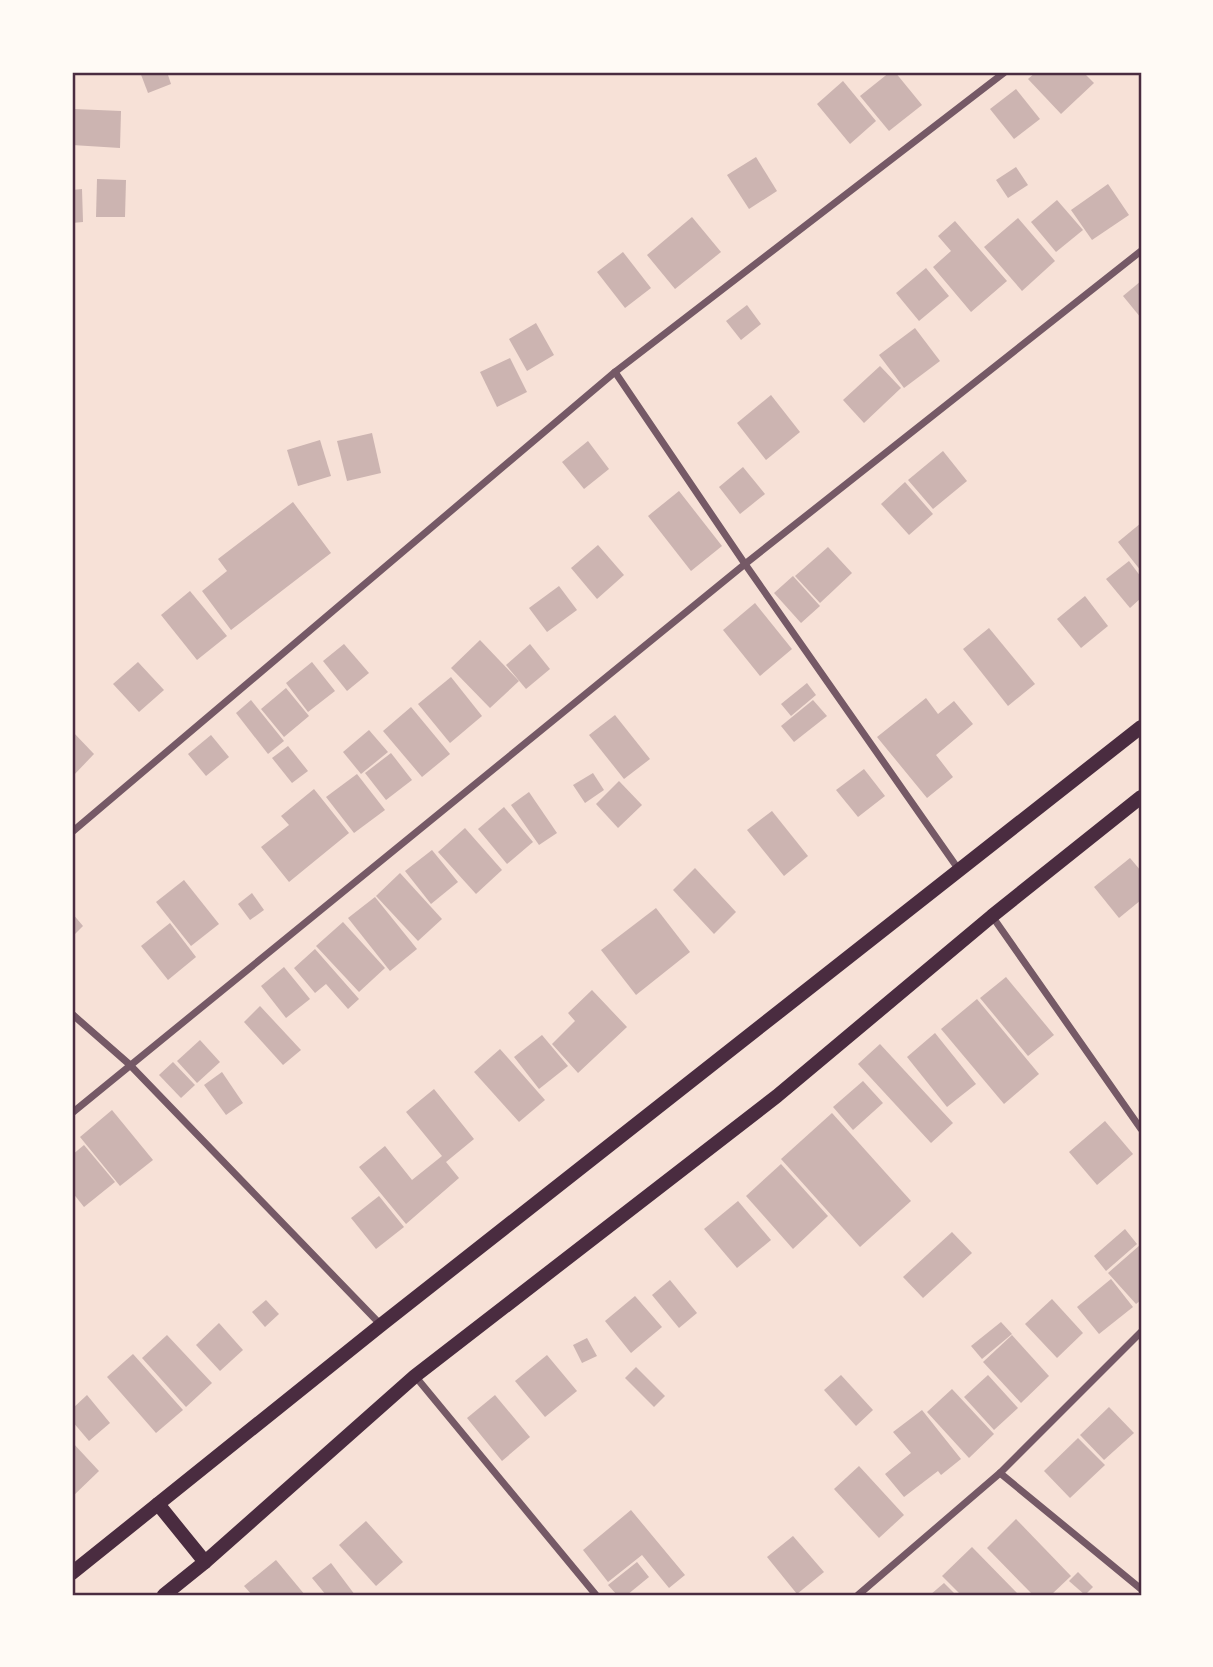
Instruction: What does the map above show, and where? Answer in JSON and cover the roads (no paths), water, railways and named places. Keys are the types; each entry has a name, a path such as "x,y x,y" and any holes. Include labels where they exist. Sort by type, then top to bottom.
{"main road":[{"path":"72,1573 381,1325 1141,727"},
{"path":"164,1595 415,1376 778,1096 992,916 1141,797"},
{"path":"158,1504 205,1562"}],"street":[{"path":"72,832 615,372 1005,72"},
{"path":"72,1113 745,565 1141,251"},
{"path":"615,372 745,565 959,870"},
{"path":"992,916 1141,1129"},
{"path":"72,1014 129,1064 381,1325"},
{"path":"858,1595 1000,1473 1141,1332"},
{"path":"415,1376 596,1595"},
{"path":"1000,1473 1141,1589"}]}
